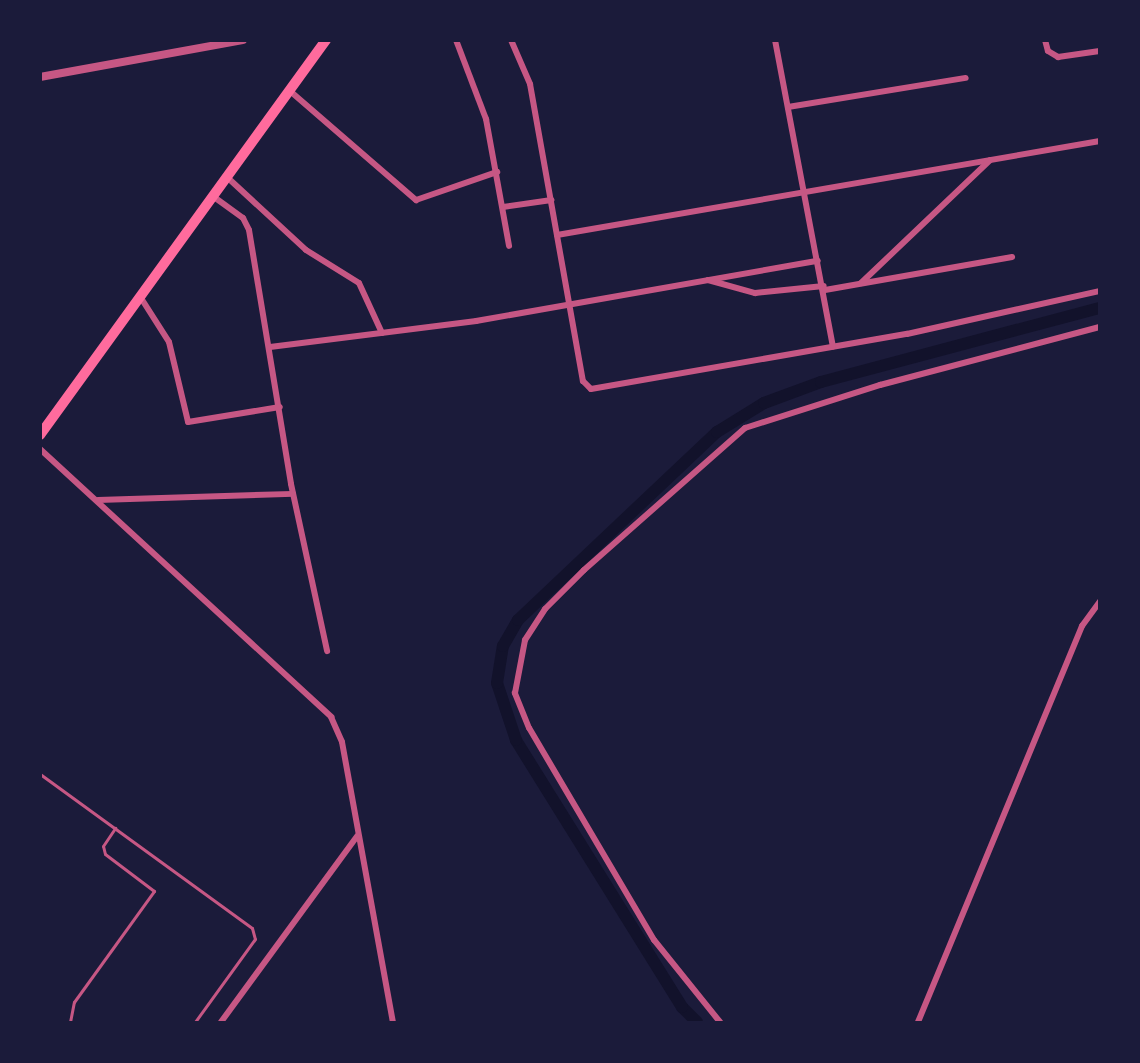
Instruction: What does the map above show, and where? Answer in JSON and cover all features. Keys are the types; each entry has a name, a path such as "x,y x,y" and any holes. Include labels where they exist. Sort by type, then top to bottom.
{"highway":[{"path":"40,435 326,40"}],"street":[{"path":"40,77 243,40"},
{"path":"456,40 479,93 497,172 509,246"},
{"path":"511,40 530,84 583,381 591,389 833,347 1100,291"},
{"path":"775,40 824,288 833,347"},
{"path":"1045,40 1048,51 1058,57 1098,54"},
{"path":"788,107 966,78"},
{"path":"290,91 416,200 497,172"},
{"path":"557,235 803,190 1100,141"},
{"path":"861,283 991,160"},
{"path":"228,178 306,250 359,283 382,333"},
{"path":"214,197 247,224 270,347 293,494 327,651"},
{"path":"503,207 551,200"},
{"path":"708,280 755,293 824,288 1012,257"},
{"path":"270,347 382,333 569,304 818,261"},
{"path":"141,298 169,342 188,422 280,408"},
{"path":"720,1023 654,940 529,728 515,693 525,640 545,609 584,570 745,428 880,385 1100,327"},
{"path":"40,449 331,717 342,742 357,836 393,1023"},
{"path":"98,500 293,494"},
{"path":"918,1023 1082,626 1100,601"},
{"path":"221,1023 357,836"}],"lane":[{"path":"40,774 253,930 255,939 195,1023"},
{"path":"70,1023 74,1002 154,891 105,854 103,846 115,828"}],"waterway":[{"path":"697,1022 682,1007 516,740 497,683 503,646 518,620 717,432 764,403 821,382 1100,308"}]}
